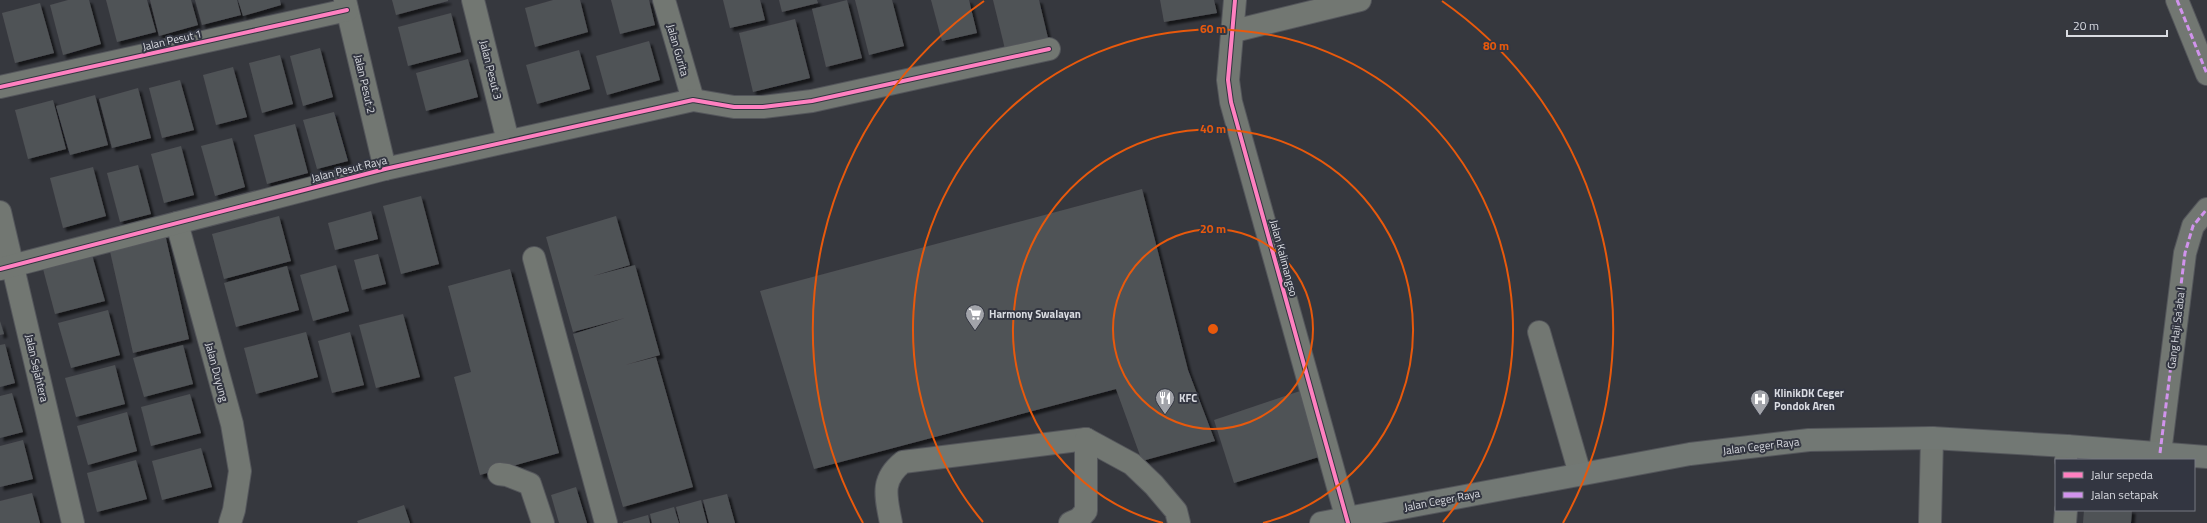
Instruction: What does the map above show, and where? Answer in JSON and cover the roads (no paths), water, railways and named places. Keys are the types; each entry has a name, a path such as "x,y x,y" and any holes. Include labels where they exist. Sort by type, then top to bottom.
{"main road":[{"name":"Jalan Ceger Raya","path":"1321,523 1347,521 1580,474 1690,454 1809,440 1932,438 2067,453 2160,453 2207,457"}],"street":[{"name":"Jalan Pesut 3","path":"473,0 508,141"},
{"name":"Jalan Gurita","path":"664,0 692,100"},
{"name":"Jalan Kalimangso","path":"1235,0 1234,31 1229,56 1228,80 1231,102 1347,521"},
{"path":"1234,31 1360,0"},
{"path":"2177,0 2207,74"},
{"name":"Jalan Pesut 1","path":"0,87 346,5"},
{"name":"Jalan Pesut 2","path":"346,5 385,169"},
{"path":"692,100 741,107 763,107 812,101 1049,49"},
{"name":"Jalan Pesut Raya","path":"7,267 385,169 692,100"},
{"name":"Gang Haji Sa'aba I","path":"2160,453 2185,253 2193,226 2207,209"},
{"name":"Jalan Sejahtera","path":"0,212 7,267 73,523"},
{"name":"Jalan Duyung","path":"177,223 232,424 240,471 234,510 230,523"},
{"path":"534,258 606,523"},
{"path":"1539,332 1580,474"},
{"path":"1930,523 1932,438"},
{"path":"1070,523 1079,519 1086,511 1086,439"},
{"path":"891,523 886,498 887,481 893,470 903,462 1086,439 1132,464 1154,485 1176,511 1179,523"},
{"path":"499,474 507,475 530,484 543,523"},
{"path":"2065,523 2066,511"}],"place":[{"name":"Harmony Swalayan","path":"975,331"},
{"name":"KFC","path":"1165,415"},
{"name":"KlinikDK Ceger Pondok Aren","path":"1760,416"}]}
